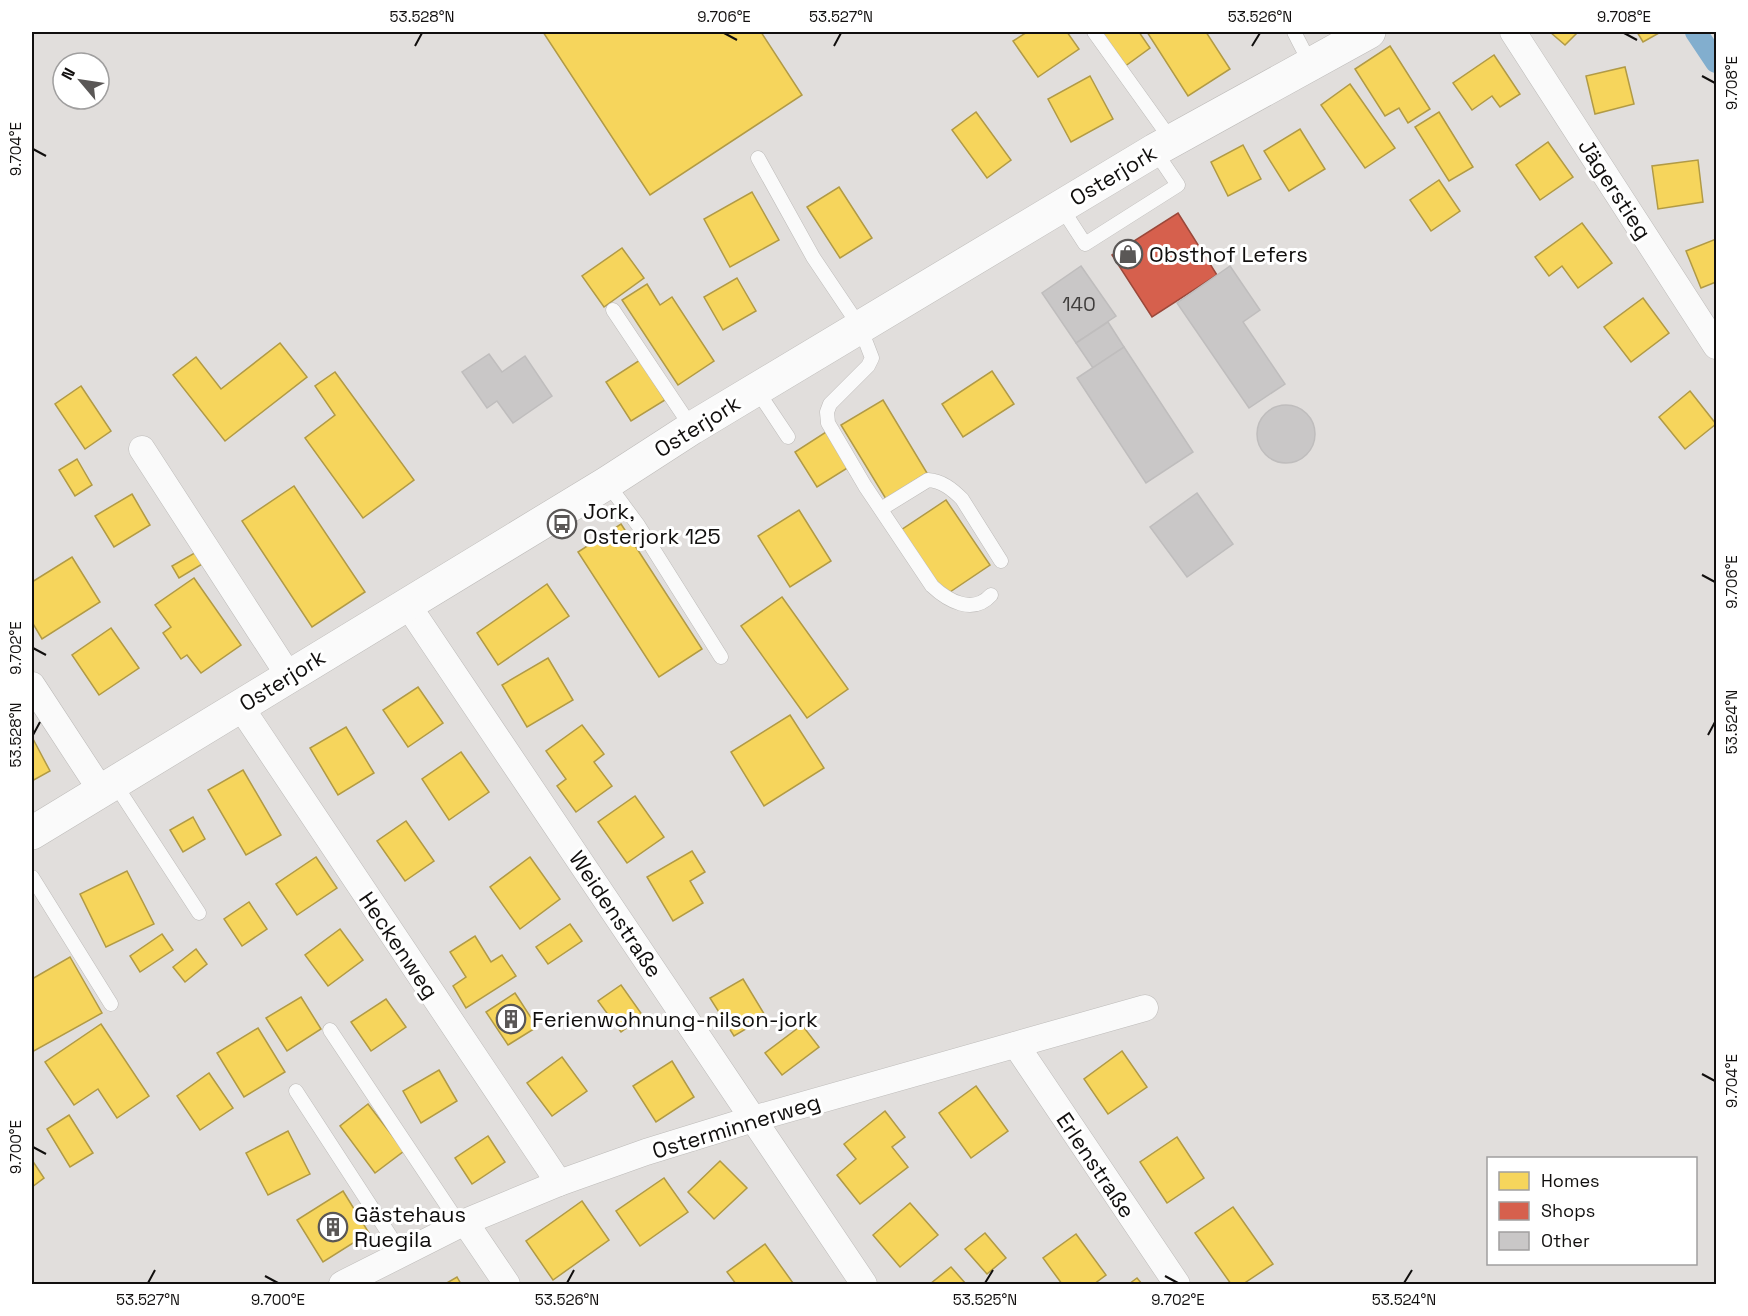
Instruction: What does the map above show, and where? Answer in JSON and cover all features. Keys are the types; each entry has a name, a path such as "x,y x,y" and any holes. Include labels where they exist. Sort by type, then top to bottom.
{"main road":[{"name":"Osterjork","path":"32,833 607,483 756,389 1163,146 1311,65 1352,36"}],"street":[{"name":"Jägerstieg","path":"1512,32 1716,346"},
{"path":"142,448 290,676"},
{"name":"Weidenstraße","path":"407,604 864,1284"},
{"path":"32,684 108,788"},
{"name":"Heckenweg","path":"240,706 559,1183"},
{"name":"Osterminnerweg","path":"342,1284 463,1224 559,1183 646,1152 753,1119 1144,1008"},
{"name":"Erlenstraße","path":"1016,1045 1177,1284"},
{"path":"463,1224 507,1284"}],"lane":[{"path":"1061,207 1086,244 1178,185 1163,146 1094,32"},
{"path":"1294,32 1311,65"},
{"path":"758,158 813,257 860,327 872,358 868,366 830,404 827,412 828,423 880,509 932,586 942,595 958,603 971,606 980,604 991,595"},
{"path":"613,310 692,428"},
{"path":"756,389 788,437"},
{"path":"880,509 928,480 937,481 954,491 962,499 1001,561"},
{"path":"607,483 638,525 721,657"},
{"path":"108,788 199,913"},
{"path":"32,877 111,1004"},
{"path":"330,1030 463,1224"},
{"path":"296,1091 402,1254"}],"building: Homes":[{"path":"543,32 761,32 802,95 650,195"},
{"path":"1027,32 1067,32 1079,49 1038,77 1013,41"},
{"path":"1100,32 1139,32 1150,48 1124,67"},
{"path":"1147,32 1206,32 1230,69 1188,96"},
{"path":"1550,32 1578,32 1565,45"},
{"path":"1637,32 1659,32 1659,33 1643,42"},
{"path":"1390,46 1430,109 1408,123 1399,108 1385,116 1355,69"},
{"path":"1494,55 1520,94 1500,107 1492,96 1472,110 1453,83"},
{"path":"1625,67 1634,104 1595,114 1586,76"},
{"path":"1090,76 1113,119 1071,142 1048,99"},
{"path":"1350,84 1395,148 1365,168 1321,105"},
{"path":"976,112 1011,160 987,178 952,130"},
{"path":"1439,112 1473,167 1449,181 1415,127"},
{"path":"1300,129 1325,169 1289,191 1264,151"},
{"path":"1548,142 1573,177 1540,200 1516,165"},
{"path":"1243,145 1261,179 1228,196 1211,162"},
{"path":"1698,160 1703,202 1658,209 1652,166"},
{"path":"1439,180 1460,211 1431,231 1410,200"},
{"path":"839,187 872,238 840,258 807,207"},
{"path":"752,192 779,240 730,267 704,219"},
{"path":"1582,223 1612,263 1578,288 1562,266 1549,276 1535,257"},
{"path":"1716,239 1716,282 1701,288 1686,251"},
{"path":"622,248 644,278 604,307 582,276"},
{"path":"737,278 756,311 723,330 704,297"},
{"path":"647,284 660,305 672,297 714,361 678,385 622,300"},
{"path":"1643,298 1669,333 1631,362 1604,327"},
{"path":"280,343 307,377 225,441 173,375 196,357 221,389"},
{"path":"640,360 665,400 631,421 606,382"},
{"path":"992,371 1014,404 963,437 942,404"},
{"path":"335,372 414,480 363,518 305,438 335,415 315,386"},
{"path":"81,386 111,431 85,449 55,404"},
{"path":"1690,391 1716,424 1685,449 1659,417"},
{"path":"883,400 927,473 886,499 841,425"},
{"path":"826,432 849,467 817,487 795,452"},
{"path":"77,459 92,485 75,496 59,470"},
{"path":"294,486 365,592 312,627 242,521"},
{"path":"132,494 150,525 114,547 95,516"},
{"path":"946,500 990,565 944,596 901,530"},
{"path":"799,510 831,561 790,587 758,536"},
{"path":"621,524 702,649 659,677 578,552"},
{"path":"198,551 204,563 179,578 172,566"},
{"path":"72,557 100,602 42,639 32,622 32,582"},
{"path":"194,578 241,645 201,673 187,655 181,659 163,633 171,627 155,605"},
{"path":"547,584 569,616 498,665 477,633"},
{"path":"782,597 848,689 807,718 741,626"},
{"path":"111,628 139,668 99,695 72,655"},
{"path":"548,658 573,700 527,727 502,685"},
{"path":"418,687 443,723 408,747 383,710"},
{"path":"790,715 824,768 764,806 731,752"},
{"path":"582,725 604,754 594,762 612,786 576,812 557,786 566,779 546,751"},
{"path":"346,727 374,773 338,795 310,748"},
{"path":"32,737 50,771 32,781"},
{"path":"461,752 489,792 449,820 422,779"},
{"path":"243,770 281,835 246,855 208,790"},
{"path":"635,796 664,837 627,863 598,822"},
{"path":"193,817 205,839 183,852 170,830"},
{"path":"406,821 434,861 405,881 377,841"},
{"path":"692,851 705,872 690,881 703,903 673,921 647,877"},
{"path":"316,857 337,888 297,915 276,884"},
{"path":"530,857 560,899 520,929 490,887"},
{"path":"127,871 154,924 106,947 80,894"},
{"path":"249,902 267,929 242,946 224,919"},
{"path":"570,924 582,941 548,964 536,947"},
{"path":"340,929 363,960 328,986 305,955"},
{"path":"162,934 173,950 140,972 130,956"},
{"path":"475,936 491,962 502,955 516,976 466,1008 453,986 466,977 450,952"},
{"path":"196,949 207,964 185,982 173,967"},
{"path":"70,957 102,1013 32,1052 32,979"},
{"path":"743,979 766,1017 734,1036 710,998"},
{"path":"621,985 643,1016 621,1032 598,1001"},
{"name":"Ferienwohnung-nilson-jork","path":"515,993 537,1027 508,1045 486,1012"},
{"path":"301,997 321,1029 287,1051 266,1018"},
{"path":"386,999 406,1027 371,1051 351,1022"},
{"path":"101,1024 149,1096 117,1118 98,1089 74,1105 45,1062"},
{"path":"802,1025 819,1047 782,1075 765,1053"},
{"path":"258,1028 285,1072 244,1097 217,1053"},
{"path":"1122,1051 1147,1087 1108,1114 1084,1079"},
{"path":"562,1057 587,1091 552,1116 527,1083"},
{"path":"672,1061 694,1097 656,1122 633,1086"},
{"path":"439,1070 457,1101 421,1123 403,1091"},
{"path":"209,1073 233,1108 200,1130 177,1096"},
{"path":"976,1086 1008,1131 971,1158 939,1113"},
{"path":"368,1104 404,1151 375,1173 340,1126"},
{"path":"885,1111 905,1137 892,1147 908,1167 860,1204 837,1175 856,1159 844,1144"},
{"path":"69,1115 93,1153 70,1167 47,1129"},
{"path":"288,1131 310,1174 268,1195 246,1153"},
{"path":"488,1136 505,1162 472,1184 455,1158"},
{"path":"1177,1137 1204,1178 1167,1203 1140,1162"},
{"path":"32,1160 44,1178 32,1187"},
{"path":"720,1161 747,1188 714,1219 688,1192"},
{"path":"664,1178 688,1212 640,1246 616,1211"},
{"name":"Gästehaus Ruegila","path":"343,1191 369,1233 323,1262 297,1220"},
{"path":"582,1201 609,1240 553,1280 526,1241"},
{"path":"910,1203 938,1235 900,1267 873,1235"},
{"path":"1233,1207 1273,1264 1243,1284 1231,1284 1195,1233"},
{"path":"985,1233 1006,1258 987,1274 965,1249"},
{"path":"1076,1234 1106,1275 1094,1284 1062,1284 1043,1258"},
{"path":"765,1244 793,1283 736,1284 727,1272"},
{"path":"951,1267 966,1284 930,1284"},
{"path":"457,1277 461,1284 445,1284"},
{"path":"1137,1278 1142,1284 1129,1284"}],"building: Shops":[{"path":"1178,213 1217,275 1152,317 1112,255"}],"building: Other":[{"path":"1081,266 1116,316 1076,343 1042,293"},
{"path":"1230,266 1260,310 1243,322 1285,384 1249,408 1177,303"},
{"path":"1108,322 1124,347 1093,368 1076,343"},
{"path":"1124,347 1193,452 1146,483 1077,378"},
{"path":"489,354 502,372 525,356 552,396 513,423 497,401 487,408 462,372"},
{"path":"1286,405 1297,407 1307,413 1313,423 1315,434 1313,445 1307,455 1297,461 1286,463 1275,461 1265,455 1259,445 1257,434 1259,423 1265,413 1275,407"},
{"path":"1197,493 1233,544 1187,577 1150,527"}],"waterway":[{"path":"1696,32 1716,62"}],"place":[{"name":"Obsthof Lefers","path":"1128,254"},
{"name":"Jork, Osterjork 125","path":"562,524"},
{"name":"Ferienwohnung-nilson-jork","path":"511,1019"},
{"name":"Gästehaus Ruegila","path":"333,1227"}]}
